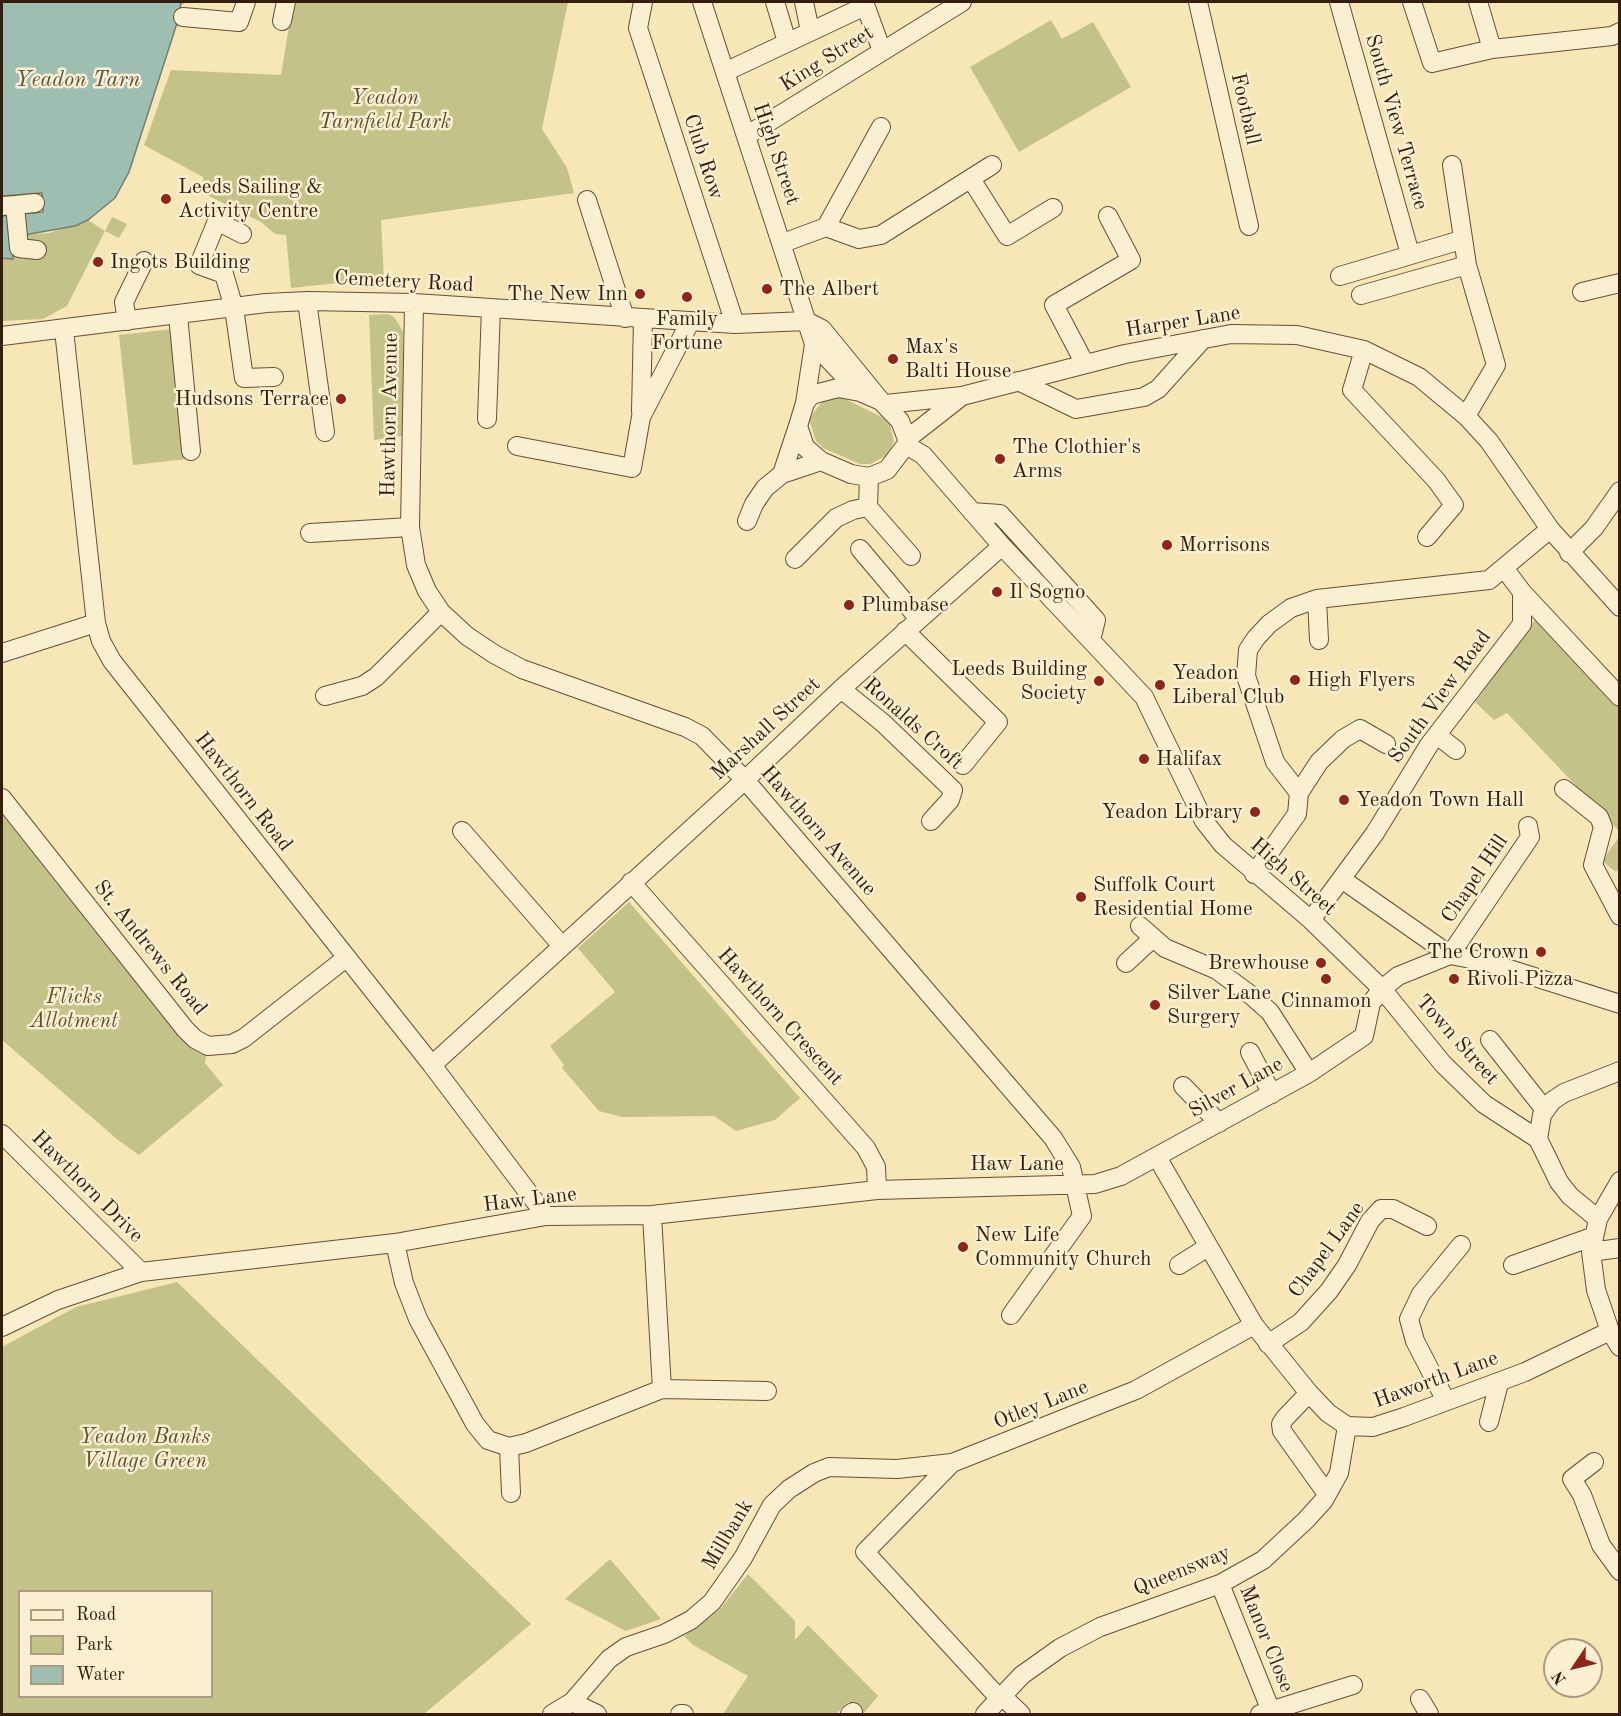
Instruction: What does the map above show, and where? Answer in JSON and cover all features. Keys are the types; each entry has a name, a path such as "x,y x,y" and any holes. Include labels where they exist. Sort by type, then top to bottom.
{"street":[{"path":"183,17 239,22 246,2"},
{"path":"282,21 286,2"},
{"name":"Club Row","path":"642,2 638,28 735,324"},
{"name":"High Street","path":"702,2 783,243 814,344 804,403 782,474"},
{"path":"775,2 787,42"},
{"path":"804,2 810,31"},
{"name":"King Street","path":"746,136 962,2"},
{"name":"Football","path":"1198,2 1249,226"},
{"name":"South View Terrace","path":"1339,2 1410,254"},
{"path":"1412,2 1432,63 1492,49 1612,36 1620,32"},
{"path":"1478,2 1492,49"},
{"path":"725,72 865,4 882,51"},
{"path":"826,227 881,127"},
{"path":"783,243 826,227 859,239 871,238 992,165"},
{"path":"1452,165 1461,240 1496,365 1466,416"},
{"path":"971,179 1007,236 1053,208"},
{"path":"517,446 632,468 640,417 634,319 587,200"},
{"path":"35,203 8,205 19,248 37,250"},
{"path":"1085,364 1054,305 1131,260 1108,216"},
{"path":"242,234 217,221 199,265 224,273 234,308 244,378 274,377"},
{"path":"1340,276 1461,240"},
{"path":"127,321 124,303 144,261"},
{"path":"1361,295 1467,265"},
{"path":"1582,292 1620,282"},
{"path":"308,301 325,432"},
{"name":"Cemetery Road","path":"2,336 308,301 414,303 735,324 807,321"},
{"name":"Hawthorn Avenue","path":"414,303 410,527 416,565 427,591 441,612 466,636 522,669 685,727 702,736 745,780 1053,1138 1064,1153 1076,1186 1082,1216 1011,1315"},
{"path":"487,419 491,308"},
{"path":"178,315 192,451"},
{"name":"High Street","path":"807,321 822,329 900,421 907,442 922,455 1002,546 1144,697 1204,821 1222,845 1311,920 1382,989"},
{"path":"640,417 690,322"},
{"name":"Hawthorn Road","path":"64,330 96,623 101,641 112,661 432,1065 546,1216"},
{"name":"Harper Lane","path":"883,403 962,396 1085,364 1203,339 1257,333 1297,335 1364,350 1419,377 1466,416 1490,441 1569,553 1620,607"},
{"path":"1018,381 1076,409 1144,397 1158,389 1203,339"},
{"name":"High Street","path":"814,344 860,392"},
{"path":"1364,350 1352,390 1436,480 1454,504 1427,537"},
{"name":"High Street","path":"804,403 811,395 838,388 860,392 883,403"},
{"name":"Harper Lane","path":"907,442 962,396"},
{"path":"798,426 805,447 821,461 851,474 869,477 887,470 907,442"},
{"path":"747,521 754,504 765,488 782,474 821,461"},
{"path":"869,477 868,507 910,556"},
{"path":"1569,553 1594,528 1620,491"},
{"path":"795,559 836,519 853,510 868,507"},
{"path":"972,512 1000,514 1096,620 1091,640"},
{"name":"Hawthorn Avenue","path":"310,533 410,527"},
{"path":"1299,793 1275,762 1246,676 1248,650 1276,618 1291,608 1317,599 1489,580 1550,529"},
{"name":"Marshall Street","path":"432,1065 745,780 841,689 1002,546"},
{"path":"860,549 912,625 998,722 963,765"},
{"path":"1504,568 1522,592 1620,697"},
{"name":"South View Road","path":"1311,920 1343,879 1437,735 1522,624 1522,592"},
{"path":"1317,599 1319,640"},
{"path":"325,696 362,686 376,677 441,612"},
{"path":"2,653 96,623"},
{"name":"Ronalds Croft","path":"841,689 883,723 953,790 950,800 931,821"},
{"path":"1254,874 1297,814 1299,793 1319,762 1343,739 1360,729 1386,744"},
{"path":"1437,735 1456,750"},
{"path":"1564,789 1599,817 1604,827 1593,865 1620,915"},
{"name":"St. Andrews Road","path":"2,798 185,1029 195,1039 208,1046 232,1044 244,1038 346,958"},
{"name":"Chapel Hill","path":"1450,955 1530,837 1528,826"},
{"path":"462,831 562,946"},
{"path":"1343,879 1450,955 1487,962 1620,1004"},
{"name":"Hawthorn Crescent","path":"631,882 867,1148 876,1167 877,1190"},
{"path":"1126,963 1147,932 1165,948 1217,970 1270,1012 1309,1073"},
{"path":"1382,989 1398,976 1450,955"},
{"name":"Silver Lane","path":"1076,1186 1116,1179 1309,1073 1364,1036 1371,1003 1382,989"},
{"name":"Town Street","path":"1382,989 1443,1064 1484,1104 1538,1139"},
{"path":"1490,1040 1545,1110"},
{"path":"1250,1052 1272,1094"},
{"path":"1598,1219 1570,1196 1558,1182 1538,1139 1542,1115 1552,1101 1564,1093 1620,1071"},
{"path":"1183,1086 1219,1123"},
{"name":"Hawthorn Drive","path":"2,1134 141,1272"},
{"path":"1157,1157 1208,1247 1268,1344 1328,1413 1347,1426"},
{"path":"1615,1339 1596,1290 1592,1244 1598,1219 1620,1181"},
{"name":"Haw Lane","path":"3,1324 58,1300 141,1272 395,1243 546,1216 652,1215 877,1190 981,1186 1076,1186"},
{"name":"Chapel Lane","path":"1268,1344 1301,1322 1329,1291 1347,1265 1370,1221 1381,1209 1393,1209 1427,1226"},
{"path":"652,1215 662,1389"},
{"path":"395,1243 404,1283 418,1319 475,1424 488,1440 509,1447 526,1443 662,1389 767,1391"},
{"path":"1513,1265 1592,1244 1620,1248"},
{"path":"1446,1401 1415,1341 1409,1319 1421,1294 1461,1245"},
{"path":"1179,1265 1208,1247"},
{"name":"Otley Lane","path":"1000,1697 865,1552 952,1463 1136,1390 1254,1324"},
{"name":"Haworth Lane","path":"1347,1426 1373,1427 1615,1339"},
{"path":"1489,1422 1498,1383"},
{"path":"1309,1393 1285,1418 1281,1425 1282,1431 1327,1494"},
{"name":"Queensway","path":"985,1714 1022,1675 1060,1648 1100,1627 1220,1584 1263,1560 1306,1520 1327,1494 1339,1473 1347,1426"},
{"path":"509,1447 511,1493"},
{"path":"1594,1462 1572,1479 1582,1495 1601,1545 1620,1570"},
{"name":"Millbank","path":"552,1714 572,1702 609,1659 626,1647 682,1624 712,1602 743,1558 772,1505 789,1488 829,1467 897,1470 952,1463"},
{"name":"Manor Close","path":"1220,1584 1266,1713 1353,1685"},
{"path":"1000,1697 1022,1714"},
{"path":"572,1702 597,1714"}],"green space":[{"name":"Yeadon Tarnfield Park","path":"293,2 568,2 542,129 567,168 574,193 381,220 384,278 291,288 286,235 275,234 261,222 205,194 203,177 144,145 171,70 281,75"},
{"path":"1051,20 1062,39 1093,22 1131,87 1019,152 970,67"},
{"path":"112,217 127,224 119,238 105,231"},
{"path":"88,220 105,231 67,306 43,319 2,321 2,258 13,259 12,244 24,235 49,233"},
{"path":"388,314 394,317 403,331 403,436 374,440 369,315"},
{"path":"172,329 187,459 133,465 119,335"},
{"path":"832,398 843,398 882,417 890,425 894,442 886,456 870,464 860,464 823,448 816,441 809,419 821,403"},
{"path":"1537,617 1619,707 1619,831 1507,713 1494,720 1475,702"},
{"name":"Flicks Allotment","path":"2,812 208,1046 205,1063 223,1085 139,1155 118,1140 2,1040"},
{"path":"1619,837 1619,867 1616,872 1602,861"},
{"path":"629,902 800,1098 775,1120 736,1131 714,1116 622,1117 599,1111 562,1068 564,1065 550,1046 615,992 578,948"},
{"name":"Yeadon Banks Village Green","path":"177,1282 531,1624 424,1714 2,1714 2,1347 76,1307"},
{"path":"610,1559 661,1619 626,1631 565,1599"},
{"path":"748,1574 795,1621 795,1640 808,1625 878,1696 863,1714 848,1702 836,1714 723,1714 748,1676 693,1645 684,1636 720,1609"}],"water":[{"name":"Yeadon Tarn","path":"2,2 187,2 181,3 179,17 129,172 115,198 88,220 75,226 24,235 22,214 43,212 42,193 2,196"},
{"path":"9,215 13,259 2,258 2,216"}],"place":[{"name":"Leeds Sailing & Activity Centre","path":"166,199"},
{"name":"Ingots Building","path":"98,262"},
{"name":"The Albert","path":"767,289"},
{"name":"The New Inn","path":"640,294"},
{"name":"Family Fortune","path":"687,297"},
{"name":"Max's Balti House","path":"893,359"},
{"name":"Hudsons Terrace","path":"341,399"},
{"name":"The Clothier's Arms","path":"1000,459"},
{"name":"Morrisons","path":"1167,545"},
{"name":"Il Sogno","path":"997,592"},
{"name":"Plumbase","path":"849,605"},
{"name":"High Flyers","path":"1295,680"},
{"name":"Leeds Building Society","path":"1099,681"},
{"name":"Yeadon Liberal Club","path":"1160,685"},
{"name":"Halifax","path":"1144,759"},
{"name":"Yeadon Town Hall","path":"1344,800"},
{"name":"Yeadon Library","path":"1255,812"},
{"name":"Suffolk Court Residential Home","path":"1081,897"},
{"name":"The Crown","path":"1541,952"},
{"name":"Brewhouse","path":"1321,963"},
{"name":"Cinnamon","path":"1326,979"},
{"name":"Rivoli Pizza","path":"1454,979"},
{"name":"Silver Lane Surgery","path":"1155,1005"},
{"name":"New Life Community Church","path":"963,1247"}]}
